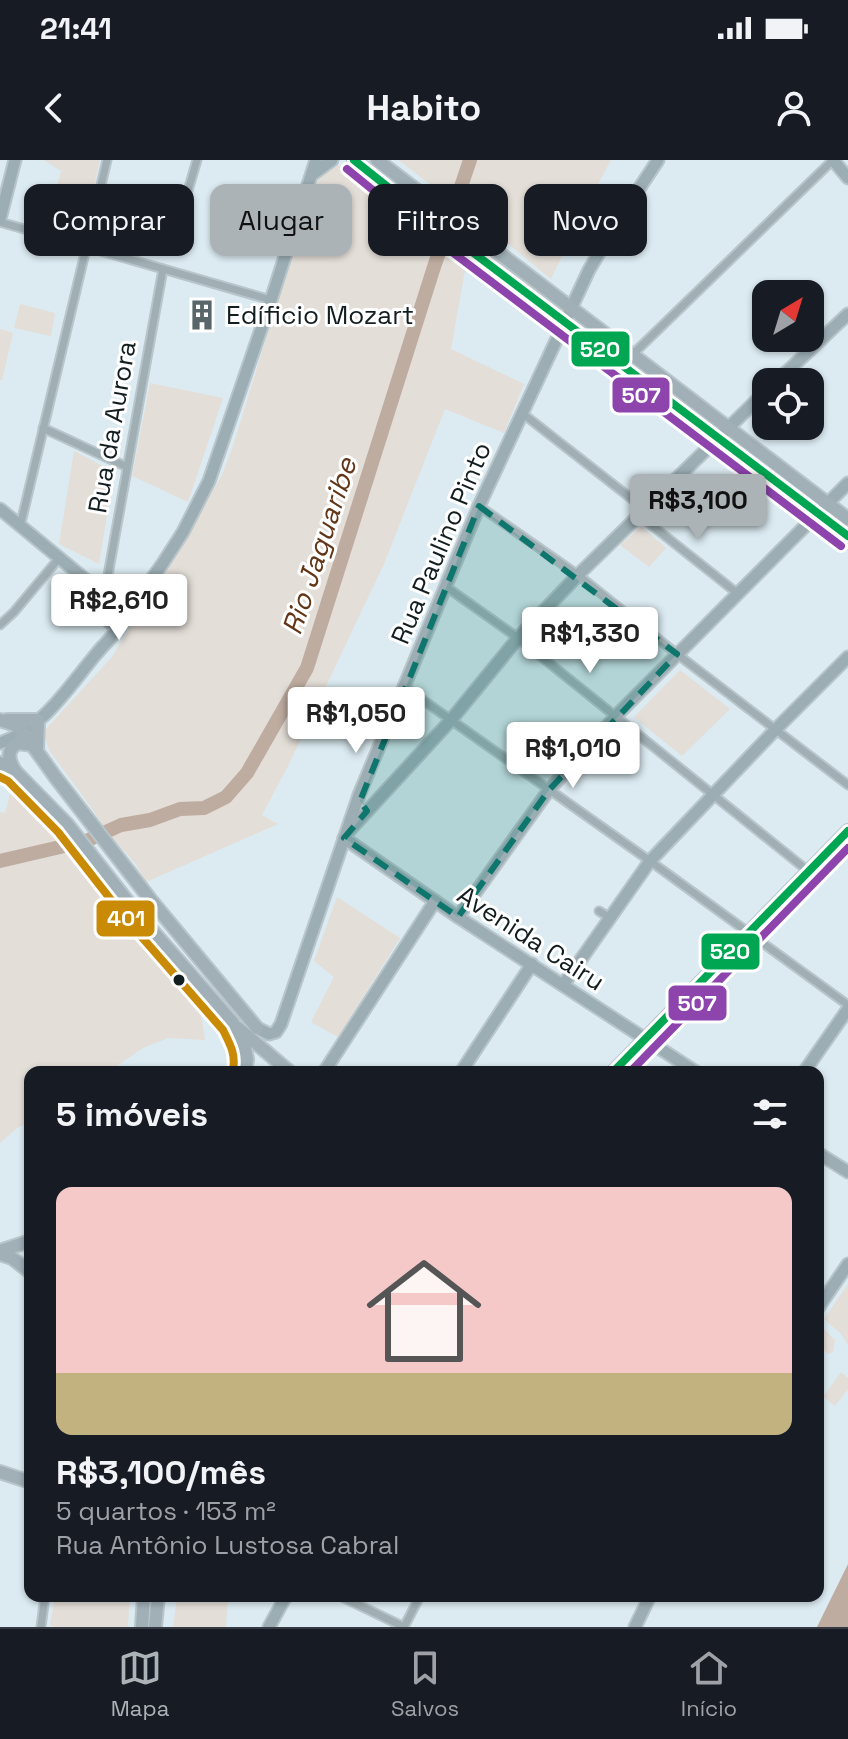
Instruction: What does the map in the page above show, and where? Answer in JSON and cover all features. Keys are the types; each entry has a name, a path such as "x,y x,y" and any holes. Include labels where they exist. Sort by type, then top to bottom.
{"main road":[{"path":"354,160 479,258 822,508 848,536"},
{"path":"377,160 632,355 723,433"},
{"path":"822,508 848,519"},
{"path":"2,720 38,720 35,748"},
{"path":"2,720 23,732 150,899 257,1028"},
{"path":"15,771 9,756 11,749 18,743 35,748"},
{"path":"0,763 15,771 67,824 135,911 233,1023 283,1066"},
{"path":"619,1066 848,831"},
{"path":"233,1023 245,1048 246,1066"},
{"path":"0,1252 24,1243"},
{"path":"0,1252 24,1267"},
{"path":"0,1472 24,1480"},
{"path":"142,1627 144,1602"},
{"path":"155,1627 157,1602"}],"street":[{"path":"15,160 0,220 24,228"},
{"path":"101,184 107,160"},
{"path":"190,184 197,160"},
{"path":"101,592 107,615 113,624 138,598 163,563 209,481 316,160"},
{"path":"312,174 332,160"},
{"name":"Rua Paulino Pinto","path":"257,1028 269,1034 276,1032 281,1024 359,795 479,506 570,307 604,243 658,160"},
{"path":"632,355 833,160 848,178"},
{"path":"20,527 84,256"},
{"path":"115,256 271,300"},
{"name":"Rua da Aurora","path":"101,592 163,269"},
{"path":"791,368 848,314"},
{"path":"344,838 451,720 518,638 752,405"},
{"path":"522,413 737,593"},
{"path":"43,428 127,467"},
{"path":"458,917 549,790 616,716 848,483"},
{"path":"479,506 578,575 848,785"},
{"path":"0,509 113,599 121,615 114,636 67,690 23,732 0,743"},
{"path":"0,625 60,557"},
{"path":"445,586 518,638 808,871"},
{"path":"100,650 107,615"},
{"path":"563,985 650,861 848,657"},
{"path":"403,686 650,861 848,1007 808,1066"},
{"path":"359,795 368,810"},
{"name":"Avenida Cairu","path":"344,838 458,917 687,1066"},
{"path":"328,1066 435,901"},
{"path":"599,911 610,918"},
{"path":"465,1066 532,964"},
{"path":"824,1157 848,1172"},
{"path":"824,1299 848,1264"},
{"path":"41,1627 44,1602"},
{"path":"269,1627 283,1602"},
{"path":"352,1602 404,1627 417,1602"},
{"path":"635,1627 647,1602"}],"highlighted area":[{"path":"479,506 677,654 549,790 458,917 344,838 367,811 360,801"}],"shaded area":[{"path":"44,160 100,160 95,184 57,184 61,171"},
{"path":"399,160 470,160 462,184 430,184"},
{"path":"477,160 611,160 598,184 524,184 524,256 562,256 551,279 508,244 508,184 470,184"},
{"path":"332,164 342,166 368,185 368,256 463,256 467,259 451,349 524,384 504,433 445,409 384,564 262,815 278,824 146,882 135,863 112,838 50,752 43,732 112,657 222,475 291,256 352,256 352,184 316,184 323,169"},
{"path":"20,304 55,313 51,336 14,328"},
{"path":"0,329 13,333 2,380 0,380"},
{"path":"150,383 223,398 188,502 132,476"},
{"path":"74,451 114,472 99,564 59,544"},
{"path":"641,526 666,548 649,567 620,545"},
{"path":"110,577 136,590 127,602 107,589"},
{"path":"680,670 730,709 682,756 634,717"},
{"path":"12,785 59,828 198,995 205,1040 168,1038 143,1048 117,1066 24,1066 24,1124 0,1143 0,812 5,813"},
{"path":"337,897 400,938 338,1037 311,1022 334,977 314,961"},
{"path":"848,1284 848,1345 824,1319"},
{"path":"824,1329 835,1340 833,1352 829,1354 824,1350"},
{"path":"841,1372 848,1378 848,1389 835,1406 824,1396"},
{"path":"848,1564 848,1627 817,1627"},
{"path":"54,1602 130,1602 128,1627 50,1625"},
{"path":"176,1602 228,1602 226,1627 173,1627"}],"waterway":[{"name":"Rio Jaguaribe","path":"0,861 86,841 121,825 150,820 180,809 204,808 226,797 247,773 307,668 470,160"}],"transit line":[{"name":"520","path":"354,160 848,536"},
{"name":"507","path":"347,169 411,221 841,546"},
{"name":"401","path":"0,777 8,781 58,832 126,919 223,1030 233,1054 234,1066"},
{"name":"520","path":"619,1066 848,831"},
{"name":"507","path":"636,1066 848,848"}],"place":[{"name":"Edíficio Mozart","path":"202,315"}]}
